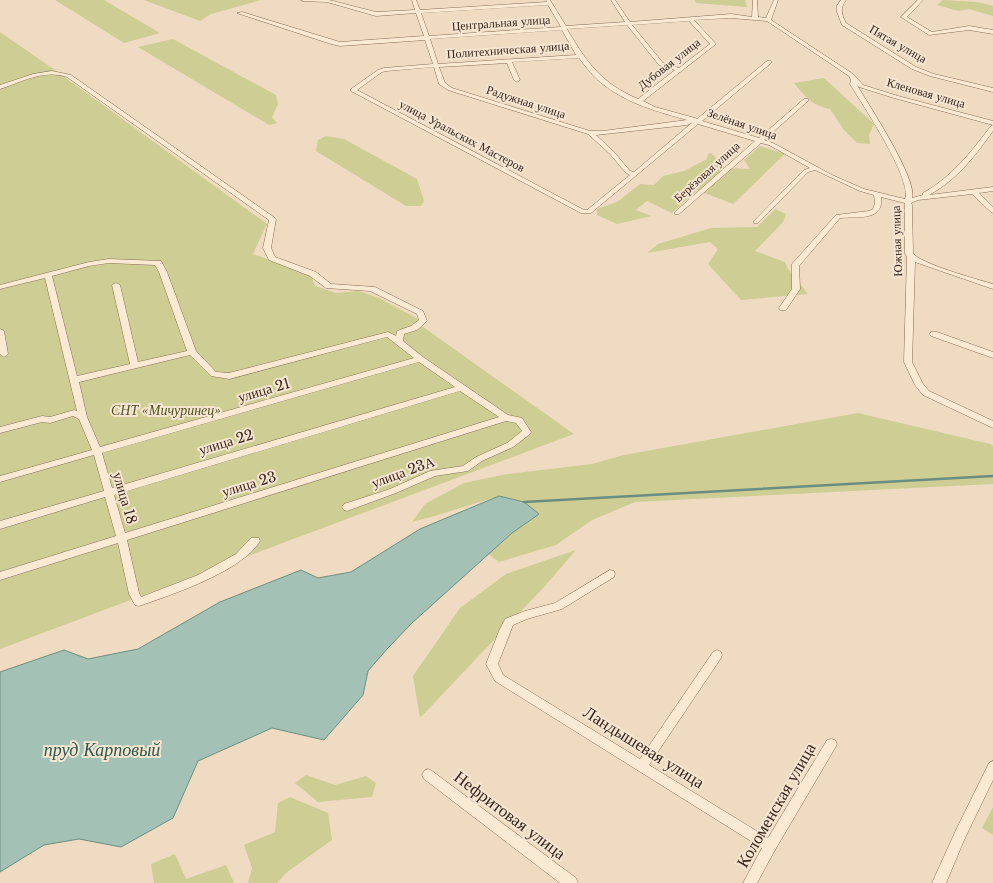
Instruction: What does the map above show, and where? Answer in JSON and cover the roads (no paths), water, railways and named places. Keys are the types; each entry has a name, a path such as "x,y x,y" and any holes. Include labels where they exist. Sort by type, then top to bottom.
{"street":[{"path":"303,0 327,1 376,14 549,1"},
{"name":"Радужная улица","path":"414,0 442,84 450,89 590,133 687,123 696,120"},
{"path":"613,0 629,24 661,64 680,70"},
{"path":"755,0 755,18"},
{"path":"768,20 776,0"},
{"name":"Пятая улица","path":"844,0 840,4 838,12 844,24 914,68 932,75 993,90"},
{"path":"921,0 904,17 931,34 969,28 993,32"},
{"name":"Зелёная улица","path":"549,1 580,56 588,66 615,91 638,102 759,139 847,184 907,202"},
{"name":"Центральная улица","path":"240,13 333,43 426,38 731,16 768,20"},
{"name":"Дубовая улица","path":"638,102 713,44 690,19"},
{"name":"Южная улица","path":"768,20 851,75 854,80 853,84 906,176 910,193 907,202 909,205 909,253 911,257 908,362 919,385 926,392 993,424"},
{"name":"Политехническая улица","path":"437,66 580,56"},
{"path":"509,62 517,80"},
{"path":"590,133 612,153 628,172 635,174 696,120 769,62"},
{"name":"улица Уральских Мастеров","path":"437,66 386,69 380,71 353,90 583,212 589,212 635,174"},
{"path":"0,87 46,72 57,72 69,76 273,219 266,248 272,258 313,274 329,286 372,289 420,313 423,321 414,328 400,333 399,341"},
{"name":"Кленовая улица","path":"854,80 861,86 896,97 993,123"},
{"name":"Берёзовая улица","path":"677,214 759,139 806,100"},
{"path":"907,202 935,190 947,180 970,157 993,127"},
{"path":"756,222 806,171 815,168"},
{"path":"917,198 993,189"},
{"path":"973,192 993,210"},
{"path":"783,308 796,288 795,266 838,216 871,214 876,210 878,203 877,194"},
{"path":"911,257 922,263 993,287"},
{"path":"0,287 109,261 158,263 163,272 192,352 214,374 229,376 388,334 460,388 506,418"},
{"name":"улица 18","path":"48,275 63,341 83,417 97,452 122,538 134,594 139,602 208,574 240,557 255,541"},
{"path":"116,285 135,366"},
{"path":"0,331 4,354"},
{"path":"934,334 993,355"},
{"path":"74,380 192,352"},
{"name":"улица 21","path":"0,479 420,359"},
{"name":"улица 22","path":"0,525 460,388"},
{"path":"0,430 42,418 50,420 74,413 83,417"},
{"name":"улица 23А","path":"347,507 393,491 433,473 464,469 479,459 510,445 527,432 519,420 506,418"},
{"name":"улица 23","path":"0,576 506,418"},
{"name":"Ландышевая улица","path":"610,574 558,606 525,615 510,622 504,632 492,664 499,678 642,765 770,846"},
{"path":"642,765 717,654"},
{"name":"Коломенская улица","path":"750,883 770,846 831,744"},
{"path":"939,883 960,834 993,767"},
{"name":"Нефритовая улица","path":"428,774 571,883"}],"water":[{"name":"пруд Карповый","path":"499,496 524,502 539,514 512,533 412,623 388,648 368,671 363,695 324,740 272,728 198,761 173,818 121,847 79,839 44,845 0,872 0,672 64,650 88,659 138,649 220,602 301,570 318,578 351,572 420,529"}],"waterway":[{"path":"524,502 993,476"}],"park label":[{"name":"СНТ «Мичуринец»","path":"166,410"}]}
